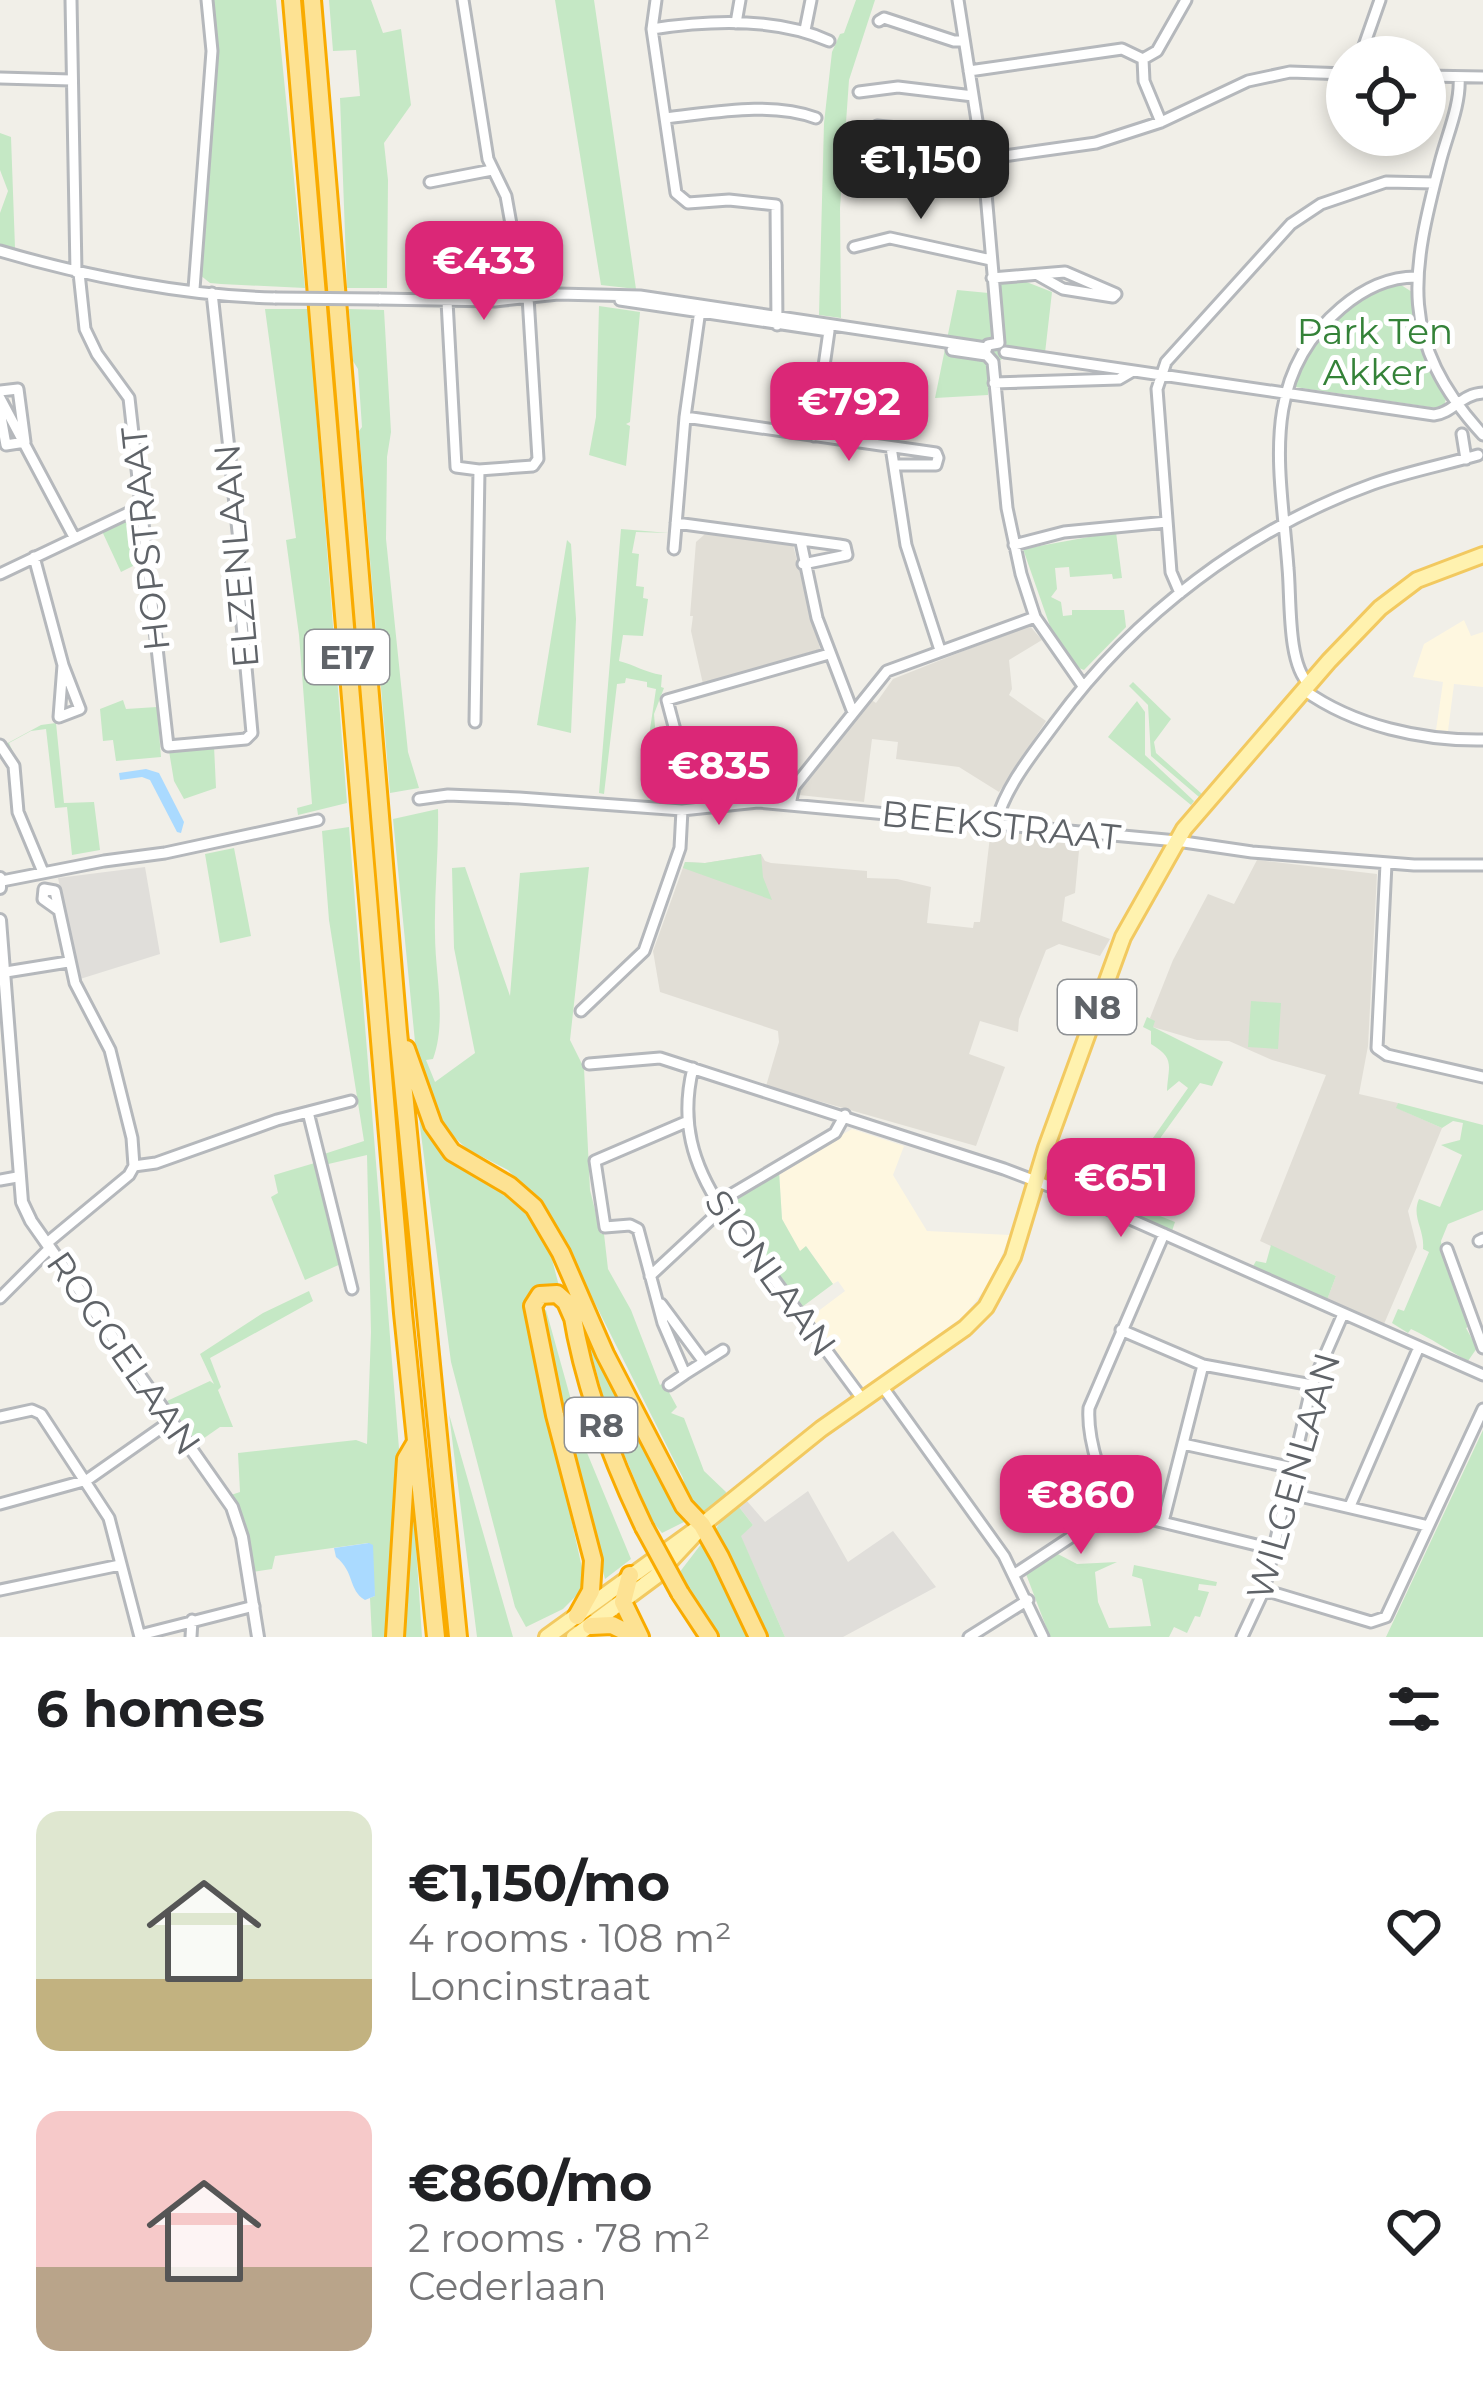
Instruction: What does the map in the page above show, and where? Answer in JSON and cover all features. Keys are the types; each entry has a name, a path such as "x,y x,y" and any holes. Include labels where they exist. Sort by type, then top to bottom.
{"highway":[{"name":"E17","path":"292,0 436,1637"},
{"name":"E17","path":"312,0 398,1032 458,1637"},
{"path":"398,1032 433,1125 452,1152 510,1186 534,1207 684,1506 701,1526 758,1637"},
{"path":"561,1253 573,1318"},
{"path":"573,1318 557,1294 540,1294 533,1306 554,1415 592,1560 593,1584 584,1621 621,1627 637,1637"},
{"name":"R8","path":"573,1318 596,1413 644,1527 710,1637"},
{"path":"395,1637 406,1459 417,1441"},
{"path":"630,1575 623,1602 637,1637"}],"main road":[{"name":"N8","path":"574,1637 630,1575 965,1328 986,1307 1013,1257 1035,1181 1123,937 1177,841 1306,687 1396,594 1453,563 1483,555"},
{"name":"N8","path":"547,1637 623,1602 680,1552 701,1526"}],"street":[{"name":"HOPSTRAAT","path":"71,0 78,272 85,329 129,398 168,746"},
{"path":"194,289 212,51 207,0"},
{"path":"447,301 456,467 533,466 538,459 526,297 506,196 492,170 463,0"},
{"path":"656,0 652,29 676,193 682,202 776,205 777,321"},
{"path":"736,23 740,0"},
{"path":"805,30 812,0"},
{"path":"0,251 78,272 275,298 447,301 592,294 1001,360 983,159 958,0"},
{"path":"1143,59 1156,51 1186,0"},
{"path":"1367,36 1380,0"},
{"path":"879,21 884,18 954,41 964,40"},
{"path":"652,29 736,23 805,30 830,41"},
{"path":"969,71 1122,50 1143,59"},
{"path":"1143,59 1144,81 1161,122"},
{"path":"852,164 885,159 946,164 1096,143 1161,122 1248,81 1290,72 1326,73"},
{"path":"1446,77 1483,77"},
{"path":"1459,77 1418,250 1418,315 1428,353 1454,403 1483,435"},
{"path":"0,78 71,80"},
{"path":"859,92 898,87 974,96"},
{"path":"665,118 737,111 800,112 816,118"},
{"path":"877,126 941,132 946,164"},
{"path":"430,182 492,170"},
{"path":"1180,593 1171,572 1157,400 1166,362 1291,224 1338,195 1362,187 1410,180 1435,183"},
{"path":"854,247 890,238 991,260"},
{"path":"992,278 1066,272 1116,294 1063,289 1038,275"},
{"path":"1417,277 1397,278 1372,288 1335,314 1312,338 1284,392 1279,455 1296,664 1306,687 1347,713 1408,733 1483,740"},
{"name":"ELZENLAAN","path":"168,746 246,739 252,733 239,550 212,293"},
{"path":"674,549 700,309"},
{"path":"777,321 988,355 1002,347 1434,415 1483,393"},
{"path":"814,436 829,331"},
{"path":"988,355 1014,545 1036,616 1083,686"},
{"path":"994,383 1119,379 1134,370"},
{"path":"25,442 18,388 0,394 74,537"},
{"path":"0,411 6,445 25,442"},
{"path":"685,417 936,453 938,458 936,465 894,465"},
{"path":"1462,434 1466,459"},
{"path":"891,447 906,545 940,650"},
{"path":"996,824 1025,766 1083,686 1120,645 1180,593 1285,524 1374,484 1478,455"},
{"path":"476,722 479,470"},
{"path":"0,574 143,506"},
{"path":"1014,545 1064,532 1167,522"},
{"path":"676,523 847,549 847,555 803,564"},
{"path":"801,542 829,654 852,710"},
{"path":"34,557 80,709 59,718 63,665"},
{"path":"790,805 794,787 887,671 1036,616"},
{"path":"680,749 667,700 829,654"},
{"path":"0,746 14,766 18,812 43,872"},
{"name":"BEEKSTRAAT","path":"419,799 461,796 665,809 758,802 1385,864 1483,865"},
{"path":"581,1011 644,951 680,848 682,809"},
{"path":"0,882 165,854 318,820"},
{"path":"1385,864 1376,1038 1381,1053 1483,1077"},
{"path":"0,1298 134,1166 132,1138 106,1038 81,997 57,909"},
{"name":"ROGGELAAN","path":"0,920 17,1177 26,1213 232,1507 242,1537 258,1637"},
{"path":"6,971 68,962"},
{"path":"589,1064 651,1057 693,1068 1035,1181 1483,1375"},
{"name":"SIONLAAN","path":"693,1068 686,1122 696,1164 719,1206 863,1400"},
{"path":"134,1166 351,1101"},
{"path":"308,1112 352,1289"},
{"path":"650,1276 719,1206 835,1132 845,1115"},
{"path":"685,1374 663,1323 638,1229 605,1228 595,1161 686,1122"},
{"path":"0,1180 17,1177"},
{"path":"1163,1234 1091,1399 1092,1443 1112,1499 1125,1513 1273,1549"},
{"path":"1447,1249 1483,1348"},
{"path":"659,1302 704,1362"},
{"name":"WILGENLAAN","path":"1242,1637 1264,1590 1312,1384 1342,1314"},
{"path":"1121,1330 1203,1366 1312,1384"},
{"path":"1350,1506 1419,1347"},
{"path":"669,1384 723,1350"},
{"path":"1163,1522 1203,1366"},
{"path":"882,1386 1015,1574 1043,1637"},
{"path":"1264,1590 1371,1622 1386,1617 1483,1409"},
{"path":"0,1417 32,1410 41,1414 87,1480 109,1518 140,1636 254,1606"},
{"path":"0,1504 87,1480 171,1421"},
{"path":"1183,1444 1293,1468"},
{"path":"1287,1493 1428,1526"},
{"path":"1015,1574 1080,1531 1112,1499"},
{"path":"0,1590 120,1565"},
{"path":"969,1637 1028,1600"},
{"path":"191,1637 192,1619"}],"shaded area":[{"path":"705,534 793,545 820,649 703,684 690,616 696,542"},
{"path":"1464,620 1471,636 1483,632 1483,687 1454,684 1448,731 1436,730 1443,682 1413,677 1424,644"},
{"path":"1029,625 1042,640 1009,660 1009,695 1046,721 999,792 959,767 896,759 898,742 872,739 864,802 799,795 870,699 876,703 893,679"},
{"path":"991,828 1080,840 1075,893 1065,897 1062,921 1110,939 1100,956 1059,944 1046,950 1018,1032 980,1021 969,1054 1005,1067 976,1146 766,1086 778,1031 660,992 653,951 685,862 761,854 771,863 867,871 867,878 931,887 927,923 973,928 974,922 980,922"},
{"path":"1257,860 1377,874 1368,1046 1359,1094 1398,1103 1397,1108 1442,1128 1408,1211 1417,1247 1384,1324 1327,1300 1336,1276 1260,1241 1326,1075 1272,1060 1229,1041 1197,1040 1153,1027 1150,1018 1173,960 1208,894 1234,904"},
{"path":"145,867 160,954 80,979 58,878"},
{"path":"852,1129 904,1146 893,1175 927,1231 1010,1235 992,1280 965,1315 863,1391 809,1318 845,1291 838,1281 833,1284 807,1247 800,1252 782,1219 779,1171"},
{"path":"808,1491 848,1562 893,1531 936,1587 843,1637 785,1637 740,1535 753,1525 739,1507 747,1501 765,1522"}],"green space":[{"path":"212,0 276,0 305,288 210,283 200,275 215,80"},
{"path":"329,0 371,0 383,33 401,29 411,105 384,143 387,288 347,288 340,98 360,96 356,50 333,51"},
{"path":"555,0 594,0 636,289 601,285"},
{"path":"856,0 875,0 849,80 840,208 841,318 819,315 824,123 832,52"},
{"path":"0,133 11,137 15,248 0,244 0,213 8,191 0,170"},
{"path":"1024,281 1052,292 1045,353 1007,348 1001,360 989,361 988,395 935,398 957,290 999,294 999,283"},
{"name":"Park Ten Akker","path":"1398,283 1412,292 1419,334 1446,399 1443,409 1295,387 1307,353 1332,322 1364,298"},
{"path":"599,306 640,312 630,422 626,424 630,426 626,466 589,455 596,417"},
{"path":"265,309 308,309 347,803 298,815 297,808 312,804 299,635 286,540 296,538"},
{"path":"349,309 384,310 391,432 386,539 408,752 419,788 390,793 359,431 358,369 353,361"},
{"path":"139,516 145,560 121,572 101,529"},
{"path":"621,529 669,533 636,532 632,553 639,554 636,586 644,587 643,598 648,599 643,636 623,635 619,661 662,675 664,688 654,714 661,801 650,800 649,736 656,689 626,678 625,683 617,684 604,794 599,793"},
{"path":"1116,532 1122,578 1113,579 1112,574 1070,577 1069,567 1055,568 1057,589 1051,597 1061,602 1063,616 1072,615 1072,610 1124,610 1126,627 1084,670 1076,667 1051,629 1023,549"},
{"path":"567,540 576,619 571,733 537,725"},
{"path":"1133,682 1171,719 1154,742 1156,753 1202,794 1199,797 1151,756 1148,705 1129,686"},
{"path":"123,700 126,709 157,707 161,757 116,761 113,740 103,741 100,709"},
{"path":"1137,701 1145,712 1145,755 1194,801 1191,805 1108,737"},
{"path":"56,723 64,803 94,802 100,850 72,855 67,807 55,808 46,729 9,743 21,770 20,812 16,767 6,744 41,725"},
{"path":"214,746 216,788 184,799 174,781 169,751"},
{"path":"769,752 795,772 783,786 744,797 740,781 748,780 751,786 787,774 768,761 737,767 735,760"},
{"path":"438,809 435,949 439,1029 433,1059 426,1060 435,1082 475,1053 454,948 452,868 465,867 510,996 520,873 589,867 570,1040 584,1068 590,1190 604,1234 608,1269 631,1310 660,1385 664,1383 677,1407 671,1413 684,1418 704,1471 726,1492 725,1500 699,1514 550,1214 508,1170 467,1149 436,1111 416,1052 393,819"},
{"path":"349,827 400,1461 388,1637 372,1637 370,1598 375,1596 368,1543 275,1556 272,1569 252,1572 245,1521 231,1495 240,1492 238,1453 356,1440 367,1444 371,1332 367,1155 324,1165 321,1155 364,1141 329,920 322,831"},
{"path":"234,848 251,936 220,943 205,854"},
{"path":"761,854 772,900 683,868 685,862"},
{"path":"1251,1001 1281,1003 1278,1049 1248,1047"},
{"path":"1147,1017 1155,1021 1153,1027 1223,1062 1212,1086 1200,1083 1161,1137 1135,1206 1175,1222 1172,1231 1120,1208 1148,1145 1188,1088 1179,1081 1167,1091 1169,1064 1151,1044 1151,1031 1143,1027"},
{"path":"416,1096 432,1131 532,1219 548,1244 559,1286 533,1288 525,1310 586,1586 563,1609 526,1627 515,1607 451,1362"},
{"path":"1398,1103 1483,1125 1483,1210 1448,1224 1441,1241 1470,1326 1466,1328 1477,1348 1468,1361 1392,1323 1398,1309 1404,1311 1429,1252 1423,1249 1419,1199 1440,1207 1462,1155 1441,1145 1460,1140 1463,1123 1453,1121 1442,1128 1396,1108"},
{"path":"318,1162 343,1263 305,1280 271,1197 278,1193 274,1175"},
{"path":"779,1171 782,1219 800,1251 806,1246 833,1284 802,1307 730,1209 733,1197"},
{"path":"1271,1245 1336,1276 1327,1300 1252,1268 1256,1261 1266,1263"},
{"path":"309,1291 313,1301 210,1358 233,1427 220,1427 197,1443 167,1401 210,1381 214,1384 200,1354 263,1313"},
{"path":"546,1310 583,1443 631,1559 605,1579 539,1313"},
{"path":"580,1312 688,1520 662,1533 652,1521 609,1418"},
{"path":"449,1414 513,1637 477,1637"},
{"path":"1483,1430 1483,1637 1386,1637"},
{"path":"739,1507 753,1525 741,1536 785,1637 766,1637 735,1565 712,1534"},
{"path":"409,1515 414,1515 422,1637 398,1637"},
{"path":"705,1539 751,1637 718,1637 679,1573"},
{"path":"1054,1552 1077,1564 1117,1562 1095,1572 1098,1602 1109,1628 1151,1626 1142,1579 1132,1576 1134,1565 1217,1582 1216,1586 1199,1584 1198,1590 1209,1592 1200,1617 1195,1616 1187,1633 1174,1627 1169,1637 1050,1637 1026,1574"}],"water":[{"path":"146,769 159,773 184,822 181,833 150,780 120,780 119,773"},
{"path":"373,1545 375,1596 365,1600 334,1548"}]}
